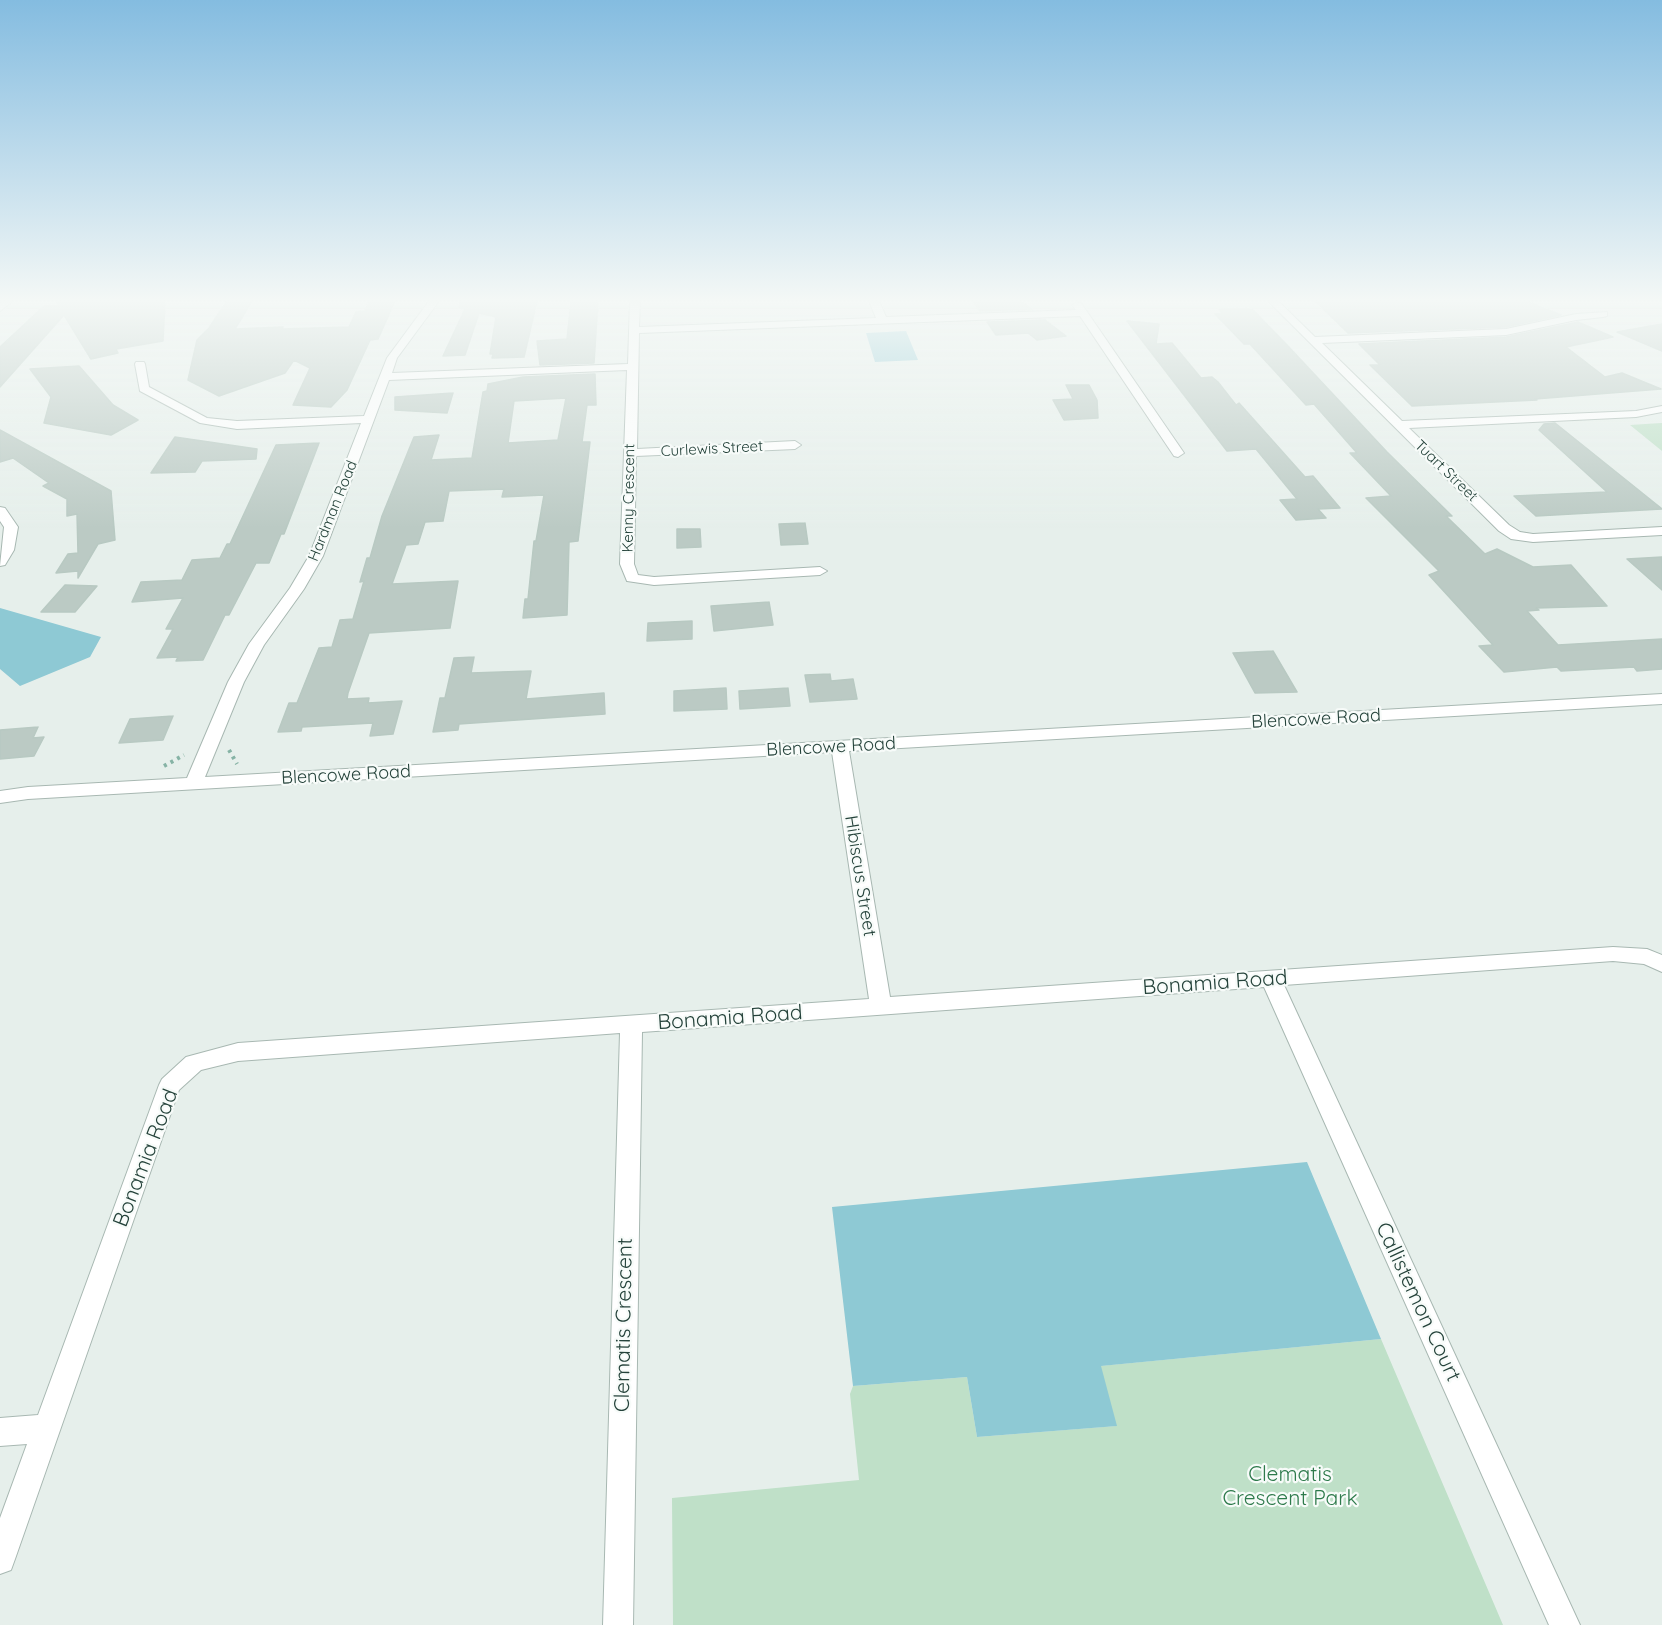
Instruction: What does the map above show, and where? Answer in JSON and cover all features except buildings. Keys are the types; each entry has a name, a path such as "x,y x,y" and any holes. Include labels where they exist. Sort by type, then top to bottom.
{"street":[{"path":"142,377 144,389 204,422 237,425 370,419"},
{"path":"384,377 388,377"},
{"name":"Hardman Road","path":"194,783 236,682 257,644 297,589 316,556 370,419 384,377"},
{"name":"Kenny Crescent","path":"632,377 627,564 632,578 654,581 820,571"},
{"path":"1126,377 1178,453"},
{"name":"Tuart Street","path":"1350,377 1504,528 1516,536 1533,538 1662,531"},
{"path":"1399,425 1636,414 1662,410"},
{"name":"Curlewis Street","path":"630,453 795,445"},
{"path":"0,511 10,527 7,550 0,562"},
{"name":"Blencowe Road","path":"0,797 28,793 194,783 1662,699"},
{"name":"Hibiscus Street","path":"840,746 881,1006"},
{"name":"Bonamia Road","path":"48,1428 170,1085 194,1063 238,1052 1613,954 1647,957 1662,964"},
{"name":"Callistemon Court","path":"1271,980 1565,1625"},
{"name":"Clematis Crescent","path":"618,1625 632,1025"},
{"path":"0,1432 48,1428 0,1559"}],"green space":[{"path":"1661,423 1662,451 1630,425"},
{"name":"Clematis Crescent Park","path":"1381,1339 1503,1625 673,1625 672,1498 859,1480 850,1394 853,1386 967,1377 977,1437 1116,1426 1100,1366"}],"water":[{"path":"0,608 101,637 90,657 20,686 0,669"},
{"path":"1307,1162 1381,1339 1101,1366 1117,1426 977,1437 967,1377 853,1386 832,1207"}]}
